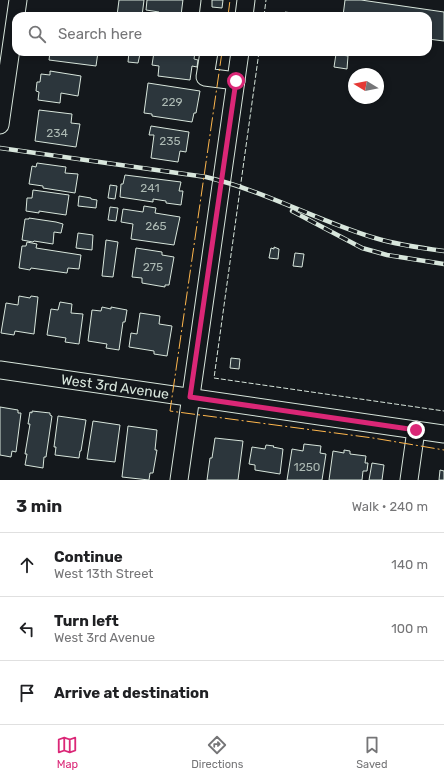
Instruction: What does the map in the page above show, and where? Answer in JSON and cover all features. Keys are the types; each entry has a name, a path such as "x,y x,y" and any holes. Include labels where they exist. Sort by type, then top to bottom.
{"street":[{"path":"16,12 18,0"},
{"path":"190,12 192,0"},
{"path":"244,12 246,0"},
{"path":"0,125 12,42"},
{"path":"208,56 205,77 236,81"},
{"path":"179,480 239,56"},
{"name":"West 3rd Avenue","path":"0,370 444,434"},
{"path":"409,480 416,430"}],"building":[{"path":"119,0 144,0 142,12 118,12"},
{"path":"147,0 185,0 184,12 159,12 146,10"},
{"path":"212,0 223,0 222,8 212,7"},
{"path":"345,0 361,0 444,12 444,41 432,40 432,12 344,12"},
{"path":"50,56 97,56 96,66 49,60"},
{"path":"129,56 140,56 138,63 128,62"},
{"path":"153,56 194,56 194,59 198,60 197,67 192,66 190,80 158,76 159,66 152,65"},
{"path":"336,56 348,56 347,69 334,67"},
{"path":"50,71 81,76 78,96 61,93 60,103 38,100 39,92 36,91 37,82 40,82 41,74 50,75"},
{"path":"148,83 200,91 196,113 194,113 192,122 152,116 152,114 144,113"},
{"path":"39,110 72,114 71,123 80,124 76,147 35,141"},
{"path":"151,126 189,132 186,152 180,151 178,162 151,158 154,135 149,135"},
{"path":"37,163 66,167 65,173 78,174 75,193 43,188 43,186 29,184 32,166 36,167"},
{"path":"125,175 181,182 179,191 183,191 181,205 153,199 153,202 120,197 121,184 123,184"},
{"path":"110,185 117,186 115,199 108,198"},
{"path":"33,190 69,195 66,215 39,211 39,213 26,211 27,198 32,198"},
{"path":"79,196 97,200 96,208 78,206"},
{"path":"144,206 156,208 155,213 180,217 174,245 131,239 133,224 121,222 123,209 143,212"},
{"path":"110,207 118,208 116,221 108,220"},
{"path":"29,218 63,224 61,233 54,232 53,244 22,240 25,219"},
{"path":"78,233 93,235 92,250 76,248"},
{"path":"106,240 118,242 113,277 102,276"},
{"path":"27,242 37,244 36,248 81,255 79,269 68,268 67,273 31,268 30,270 19,268 22,246 26,246"},
{"path":"274,247 279,249 278,259 269,258 271,248 274,249"},
{"path":"136,248 162,252 162,255 174,257 169,285 165,285 165,287 142,283 142,278 132,277"},
{"path":"295,253 304,254 302,267 293,266"},
{"path":"19,296 30,298 31,296 38,297 34,334 15,331 14,335 1,333 6,303 18,305"},
{"path":"60,302 72,304 71,313 83,314 79,344 65,342 66,338 47,335 51,309 58,310"},
{"path":"102,307 127,310 125,322 123,322 119,350 106,348 107,344 88,341 92,310 101,311"},
{"path":"140,313 160,316 159,324 172,326 167,356 154,354 154,351 129,347 131,333 137,334"},
{"path":"231,358 240,359 239,369 230,368"},
{"path":"0,407 18,410 18,413 21,413 16,452 12,451 11,457 0,455"},
{"path":"32,411 50,413 52,416 43,468 25,465 27,454 25,454 30,424 28,424 30,412 32,413"},
{"path":"58,416 86,420 79,458 55,455 56,447 54,447"},
{"path":"93,421 120,425 115,462 87,459"},
{"path":"128,426 157,430 155,450 157,450 153,473 150,473 149,480 122,477"},
{"path":"215,438 243,441 238,480 207,480"},
{"path":"304,444 321,446 320,453 326,454 322,480 287,480 292,449 303,451"},
{"path":"266,445 283,449 280,474 255,470 255,465 249,464 252,447 265,449"},
{"path":"344,450 350,451 350,454 366,456 365,463 368,463 367,471 363,471 362,480 329,480 333,451 344,453"},
{"path":"372,463 384,465 382,480 369,480"},
{"path":"440,470 444,471 444,480 439,480"}],"railway":[{"path":"0,148 206,177 249,190 375,238 444,251"},
{"path":"292,211 362,248 387,255 444,264"}],"fence":[{"path":"264,12 266,0"},
{"path":"258,56 214,378 444,411"}],"power":[{"path":"228,12 230,0"},
{"path":"221,56 170,411 373,438 444,450"}],"route":[{"path":"236,81 190,397 416,430"}]}
